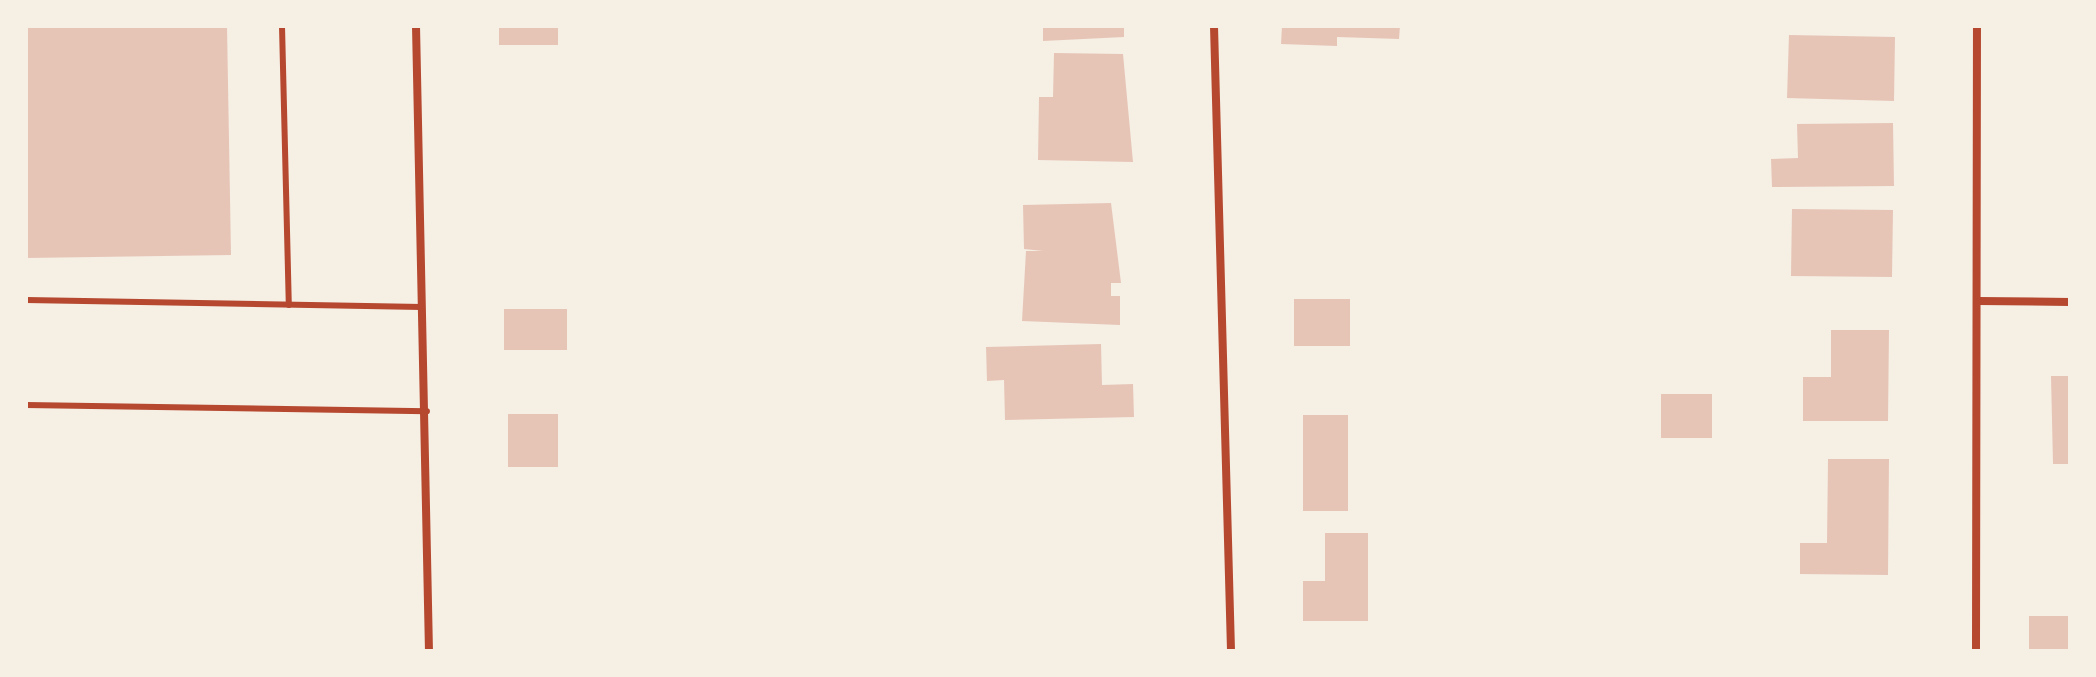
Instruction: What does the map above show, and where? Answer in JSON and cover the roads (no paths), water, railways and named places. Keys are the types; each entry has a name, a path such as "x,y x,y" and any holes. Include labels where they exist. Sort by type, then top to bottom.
{"street":[{"path":"416,26 427,411 429,651"},
{"path":"1214,26 1231,651"},
{"path":"1976,651 1977,26"},
{"path":"1978,301 2070,302"}],"lane":[{"path":"282,26 289,305"},
{"path":"26,300 423,307"},
{"path":"26,405 427,411"}]}
